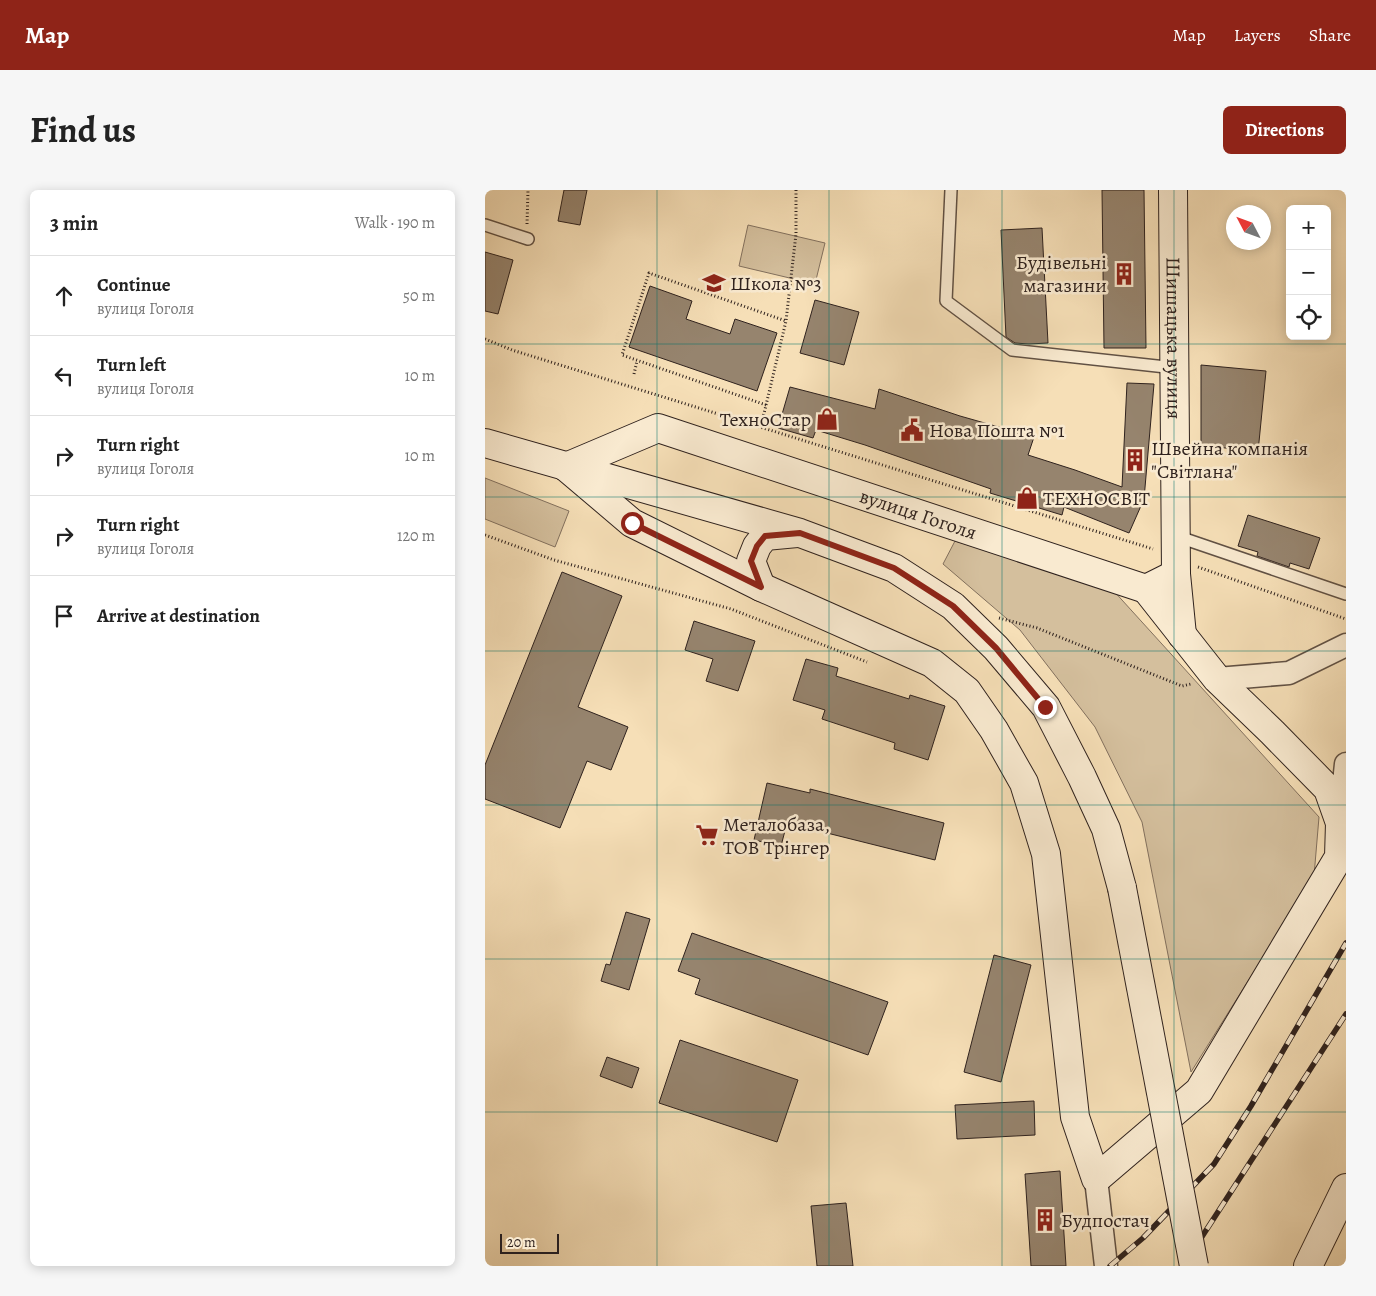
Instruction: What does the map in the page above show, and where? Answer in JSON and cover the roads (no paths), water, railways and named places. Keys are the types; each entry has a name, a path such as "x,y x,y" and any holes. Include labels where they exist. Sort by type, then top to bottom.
{"street":[{"name":"Шишацька вулиця","path":"1173,190 1176,557 1182,634"},
{"path":"567,467 657,428"},
{"path":"648,489 624,467 629,446 657,428"},
{"name":"вулиця Гоголя","path":"657,428 1146,589"},
{"path":"485,444 800,533 894,568 953,606 996,648 1045,707 1082,777 1106,829 1121,888 1193,1266"},
{"path":"567,467 632,523 761,587 932,663 967,691 994,730 1024,783 1046,854 1075,1117 1096,1179 1106,1266"},
{"path":"761,587 751,561 757,546 765,536 800,533"},
{"path":"1176,557 1146,589 1217,679 1273,732 1328,789 1340,823"},
{"path":"1217,679 1289,673 1346,645"},
{"path":"1096,1179 1199,1091 1339,857 1340,823 1346,764"},
{"path":"1310,1264 1346,1188"}],"lane":[{"path":"951,190 946,301 1012,350 1175,368"},
{"path":"485,225 523,237"},
{"path":"1176,557 1346,594"}],"railway":[{"path":"1110,1266 1143,1238 1214,1164 1251,1106 1346,943"},
{"path":"1183,1266 1346,1014"}],"place":[{"name":"Будівельні магазини","path":"1124,274"},
{"name":"Школа №3","path":"714,283"},
{"name":"ТехноСтар","path":"827,419"},
{"name":"Нова Пошта №1","path":"912,430"},
{"name":"Швейна компанія \"Світлана\"","path":"1135,460"},
{"name":"ТЕХНОСВІТ","path":"1027,498"},
{"name":"Металобаза, ТОВ Трінгер","path":"707,835"},
{"name":"Будпостач","path":"1045,1220"}]}
